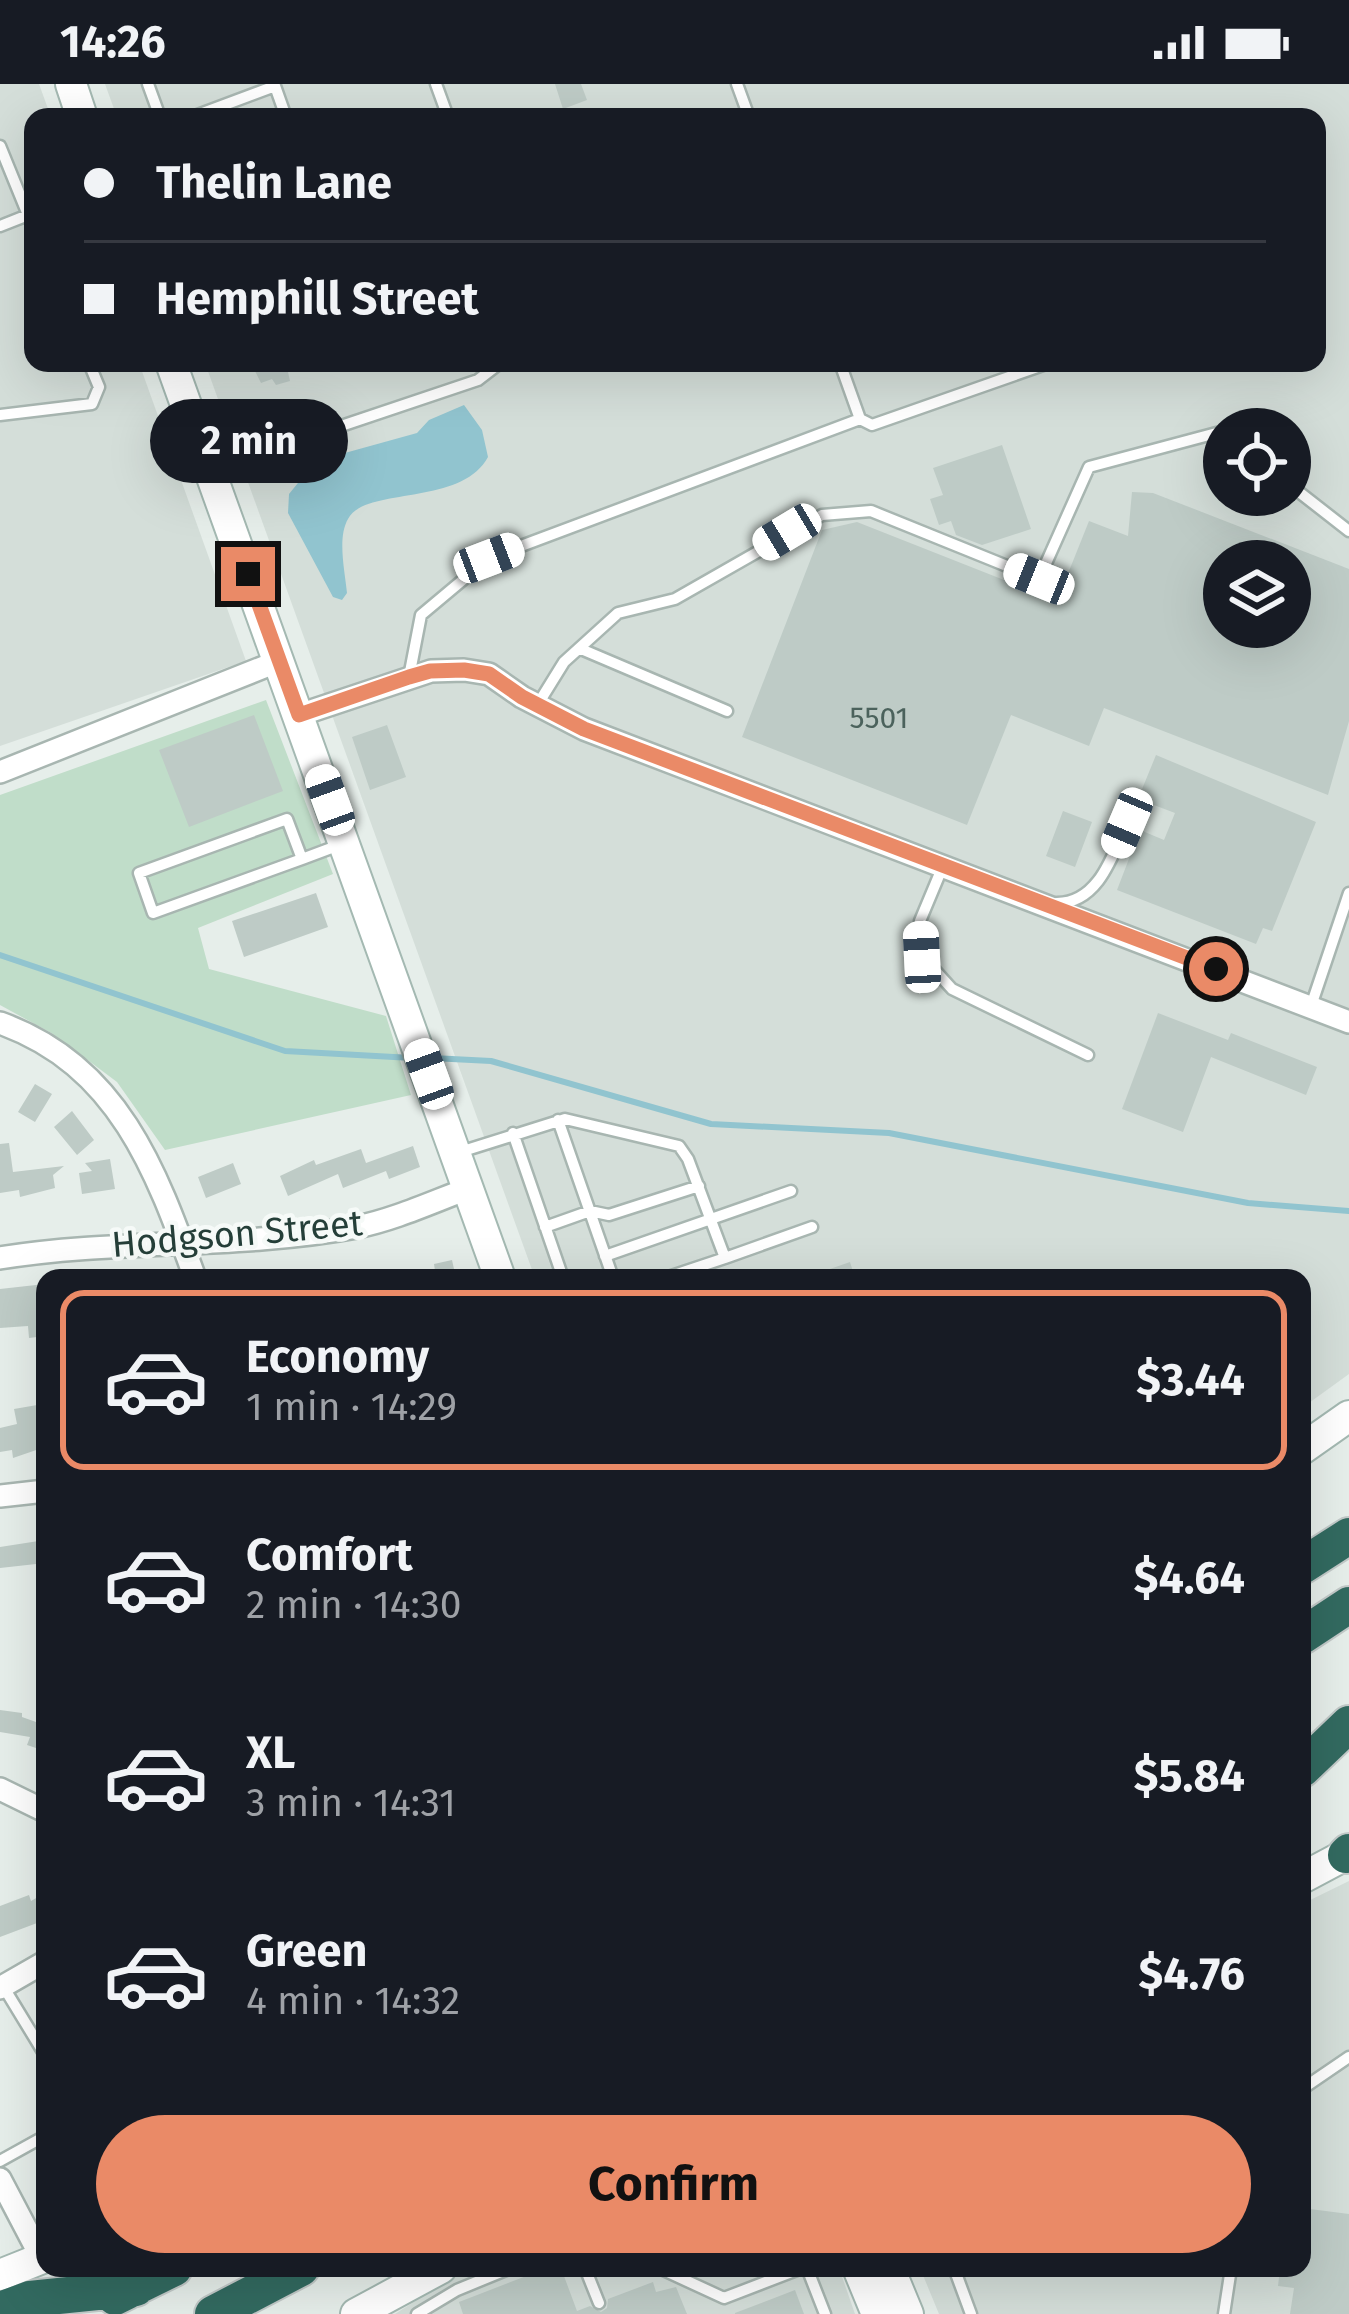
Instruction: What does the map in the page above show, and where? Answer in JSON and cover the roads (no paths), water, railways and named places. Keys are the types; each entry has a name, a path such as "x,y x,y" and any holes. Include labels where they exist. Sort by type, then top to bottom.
{"highway":[{"path":"1311,1560 1346,1535"},
{"path":"1311,1630 1349,1605"},
{"path":"1311,1727 1349,1707"},
{"path":"1311,1760 1349,1724"},
{"path":"79,2314 157,2277"},
{"path":"213,2314 284,2277"},
{"path":"0,2310 30,2299 136,2288"}],"main road":[{"path":"174,372 497,1269"},
{"path":"1311,1443 1349,1416"},
{"path":"1311,1872 1348,1853"},
{"path":"0,2275 36,2261"},
{"path":"356,2314 424,2277"},
{"path":"862,2277 877,2314"},
{"path":"893,2277 908,2314"}],"street":[{"path":"0,772 279,661"},
{"path":"299,715 430,671 489,674 584,729 1349,1022"},
{"path":"0,1023 64,1057 109,1097 140,1144 192,1269"},
{"name":"Hodgson Street","path":"0,1258 55,1249 182,1244 361,1226 470,1188"},
{"path":"0,1496 36,1492"},
{"path":"0,1789 36,1807"},
{"path":"2,1987 36,1967"},
{"path":"0,2179 36,2245"}],"lane":[{"path":"215,108 289,84"},
{"path":"0,146 24,204"},
{"path":"0,416 92,404 99,387 93,372"},
{"path":"210,470 478,380 488,372"},
{"path":"843,372 860,418 872,425 1023,372"},
{"path":"409,677 421,614 489,558 860,418"},
{"path":"537,705 564,662 618,613 675,599 822,515 871,511 1039,579 1089,467 1203,437"},
{"path":"1311,501 1349,531"},
{"path":"580,649 728,711"},
{"path":"302,859 287,819 139,873 153,913 302,859 345,842"},
{"path":"1042,903 1079,898 1104,877 1127,823"},
{"path":"943,866 920,921 922,957 952,989 1088,1054"},
{"path":"1311,1006 1349,893"},
{"path":"457,1153 558,1120 679,1146 725,1258"},
{"path":"558,1120 610,1269"},
{"path":"513,1133 560,1269"},
{"path":"545,1227 590,1211 609,1215 698,1186"},
{"path":"605,1256 791,1191"},
{"path":"692,1269 812,1227"},
{"path":"2,1987 36,2040"},
{"path":"1311,2083 1349,2057"},
{"path":"0,2161 36,2141"},
{"path":"417,2314 489,2277"},
{"path":"589,2277 599,2303"},
{"path":"678,2277 724,2298 781,2277"},
{"path":"809,2277 825,2314"},
{"path":"957,2277 971,2314"},
{"path":"1224,2314 1230,2277"}],"water":[{"path":"464,405 482,430 488,457 475,473 457,483 358,509 348,519 343,536 347,593 342,600 333,597 288,513 289,494 311,467 417,433 429,420"}],"waterway":[{"path":"0,955 285,1051 412,1058"},
{"path":"432,1058 491,1061 711,1124 889,1133 1248,1203 1349,1211"}]}
